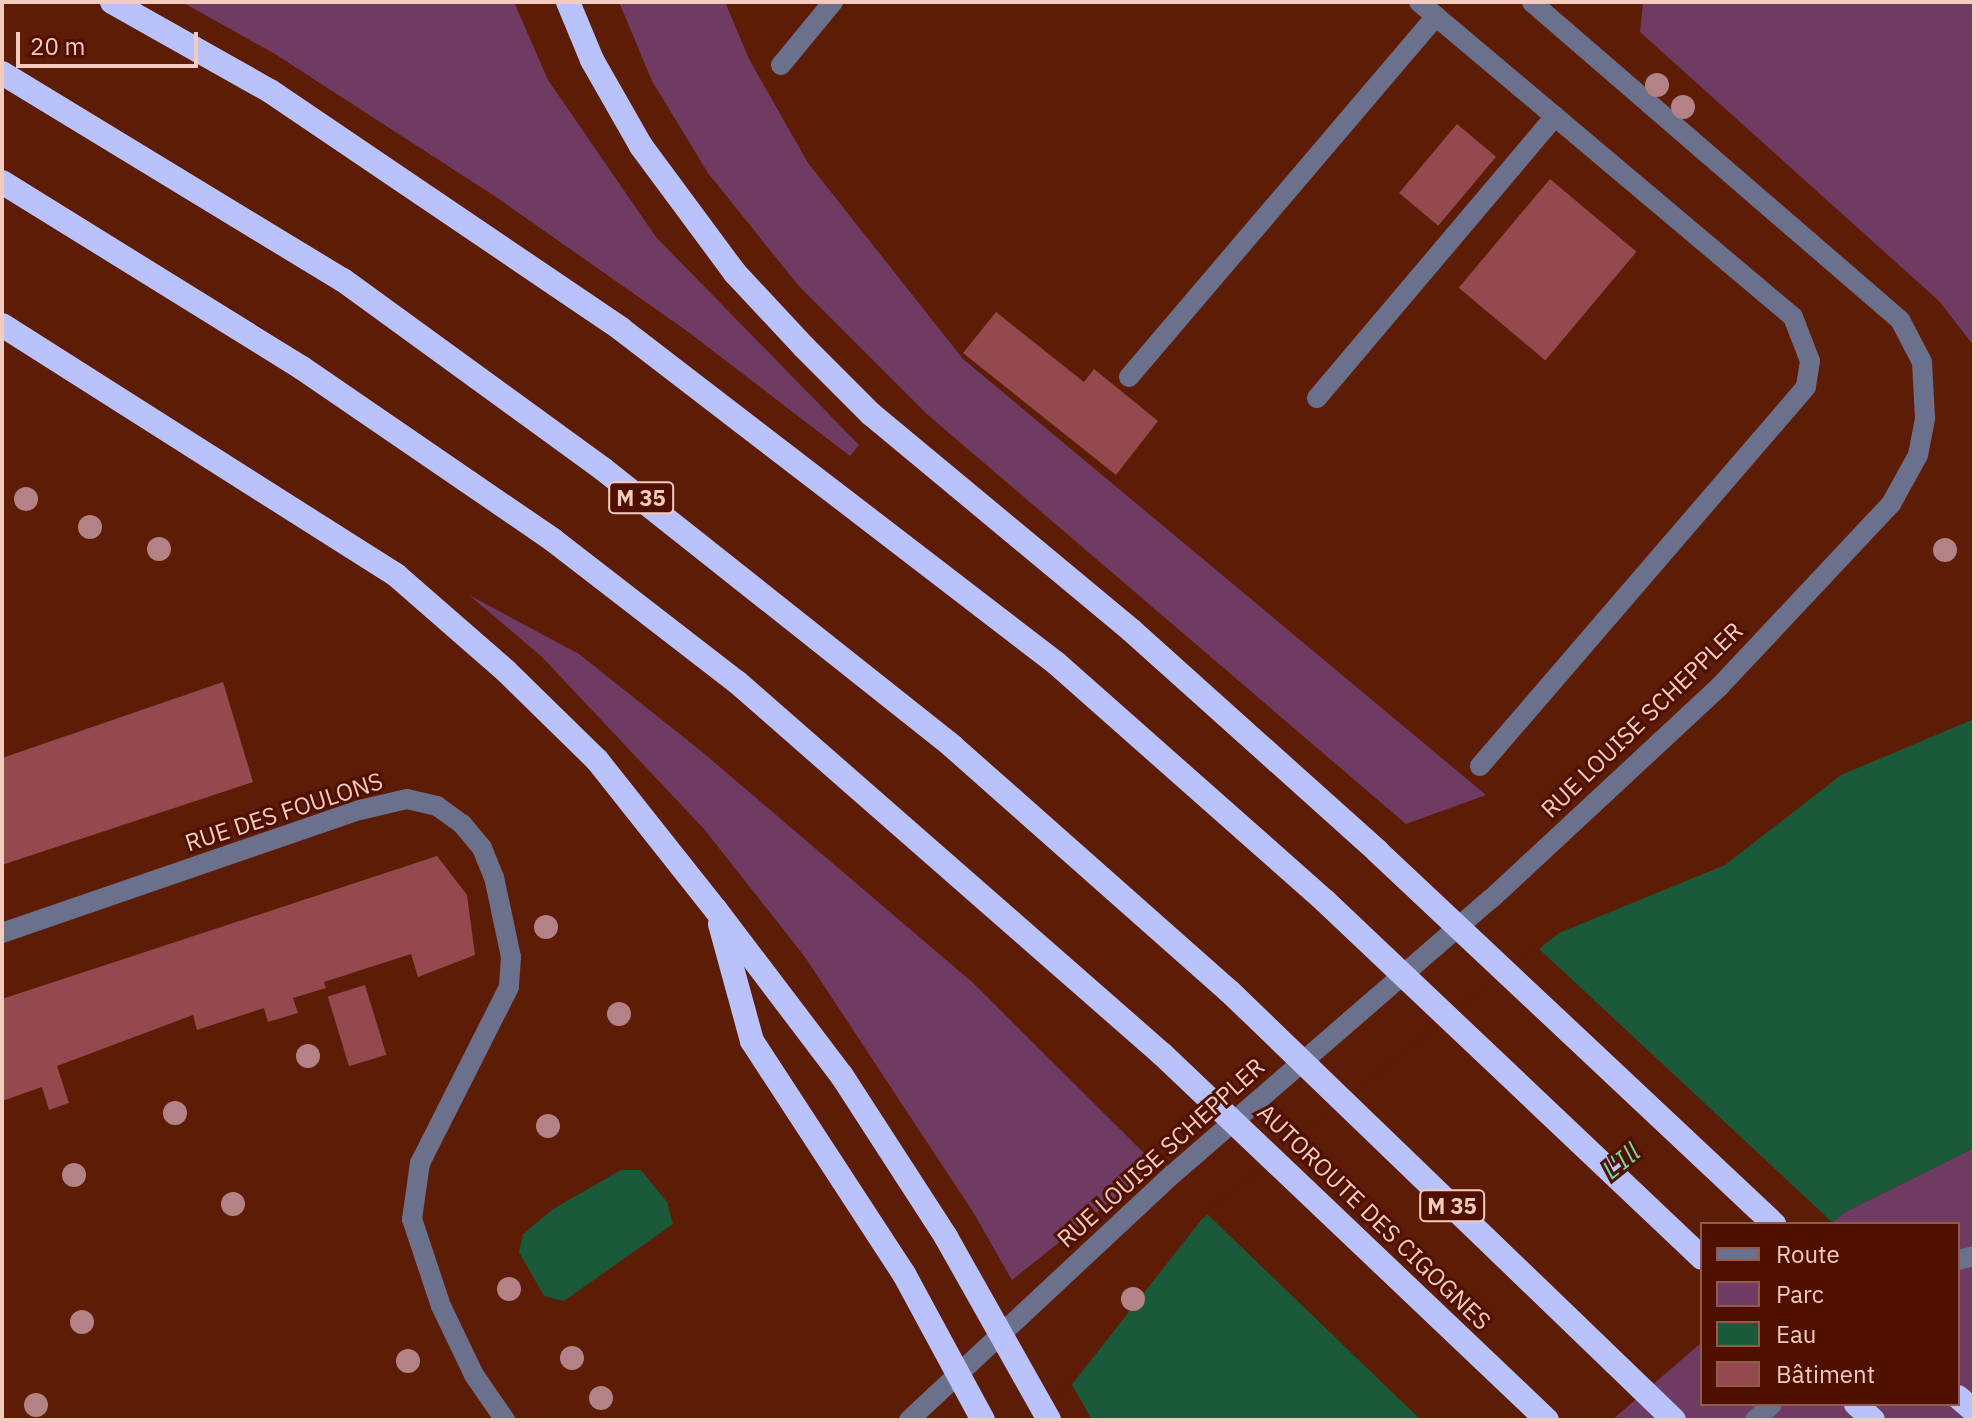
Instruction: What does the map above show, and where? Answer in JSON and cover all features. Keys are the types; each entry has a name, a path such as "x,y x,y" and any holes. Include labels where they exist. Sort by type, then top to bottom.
{"highway":[{"path":"112,2 270,91 621,329 1056,663 1325,901 1700,1256"},
{"path":"568,2 592,60 657,170 735,273 804,347 871,414 1131,630 1377,851 1772,1222"},
{"name":"M 35","path":"2,73 343,280 603,469 952,746 1229,991 1674,1420"},
{"name":"AUTOROUTE DES CIGOGNES","path":"2,182 302,368 566,550 737,682 1162,1054 1547,1420"},
{"path":"2,325 162,422 396,575 597,760 842,1076 946,1237 1049,1420"},
{"path":"716,910 752,1041 904,1274 983,1420"},
{"path":"1858,1406 1873,1420"}],"street":[{"path":"781,65 833,2"},
{"path":"1419,2 1793,317 1810,361 1806,387 1480,766"},
{"name":"RUE LOUISE SCHEPPLER","path":"909,1420 1173,1174 1491,899 1720,686 1891,504 1918,455 1925,418 1922,362 1900,320 1532,2"},
{"path":"1129,377 1436,16"},
{"path":"1317,398 1555,116"},
{"name":"RUE DES FOULONS","path":"2,933 360,810 407,799 437,806 462,824 482,848 494,877 511,957 509,987 420,1163 412,1219 441,1306 474,1375 505,1420"},
{"path":"1755,1420 1770,1406"}],"green space":[{"path":"182,2 514,2 548,80 656,237 859,445 850,456 687,331 496,197 275,54"},
{"path":"619,2 725,2 749,59 808,163 963,359 1486,795 1406,824 928,415 798,285 708,173 652,81"},
{"path":"1643,2 1974,2 1974,346 1939,301 1640,32"},
{"path":"469,595 579,654 701,751 972,982 1156,1165 1012,1280 973,1212 805,957 704,829 542,657"},
{"path":"1974,1148 1974,1420 1606,1420 1700,1338 1700,1406 1960,1406 1960,1222 1833,1222 1845,1212"}],"water":[{"name":"L'Ill","path":"1974,719 1974,1148 1845,1212 1833,1222 1700,1222 1700,1228 1606,1420 1044,1420 1202,1219 1559,933 1725,865 1841,775"},
{"path":"621,1170 641,1170 667,1202 673,1224 564,1301 544,1296 519,1252 523,1234 553,1209"}],"pier":[{"path":"1536,946 1832,1222 1700,1222 1700,1344 1612,1420 1421,1420 1205,1212"},
{"path":"1070,1381 1092,1420 1040,1420 1040,1418"}],"building":[{"path":"1457,124 1496,157 1438,226 1399,193"},
{"path":"1550,179 1637,252 1545,360 1459,288"},
{"path":"996,312 1084,382 1094,369 1158,421 1116,475 963,353"},
{"path":"223,682 253,782 2,865 2,758"},
{"path":"437,856 467,895 475,955 418,977 411,954 324,982 326,988 293,998 298,1013 268,1022 264,1008 197,1030 193,1015 57,1066 69,1103 49,1110 42,1087 2,1101 2,999"},
{"path":"365,985 386,1055 349,1066 328,996"}]}
